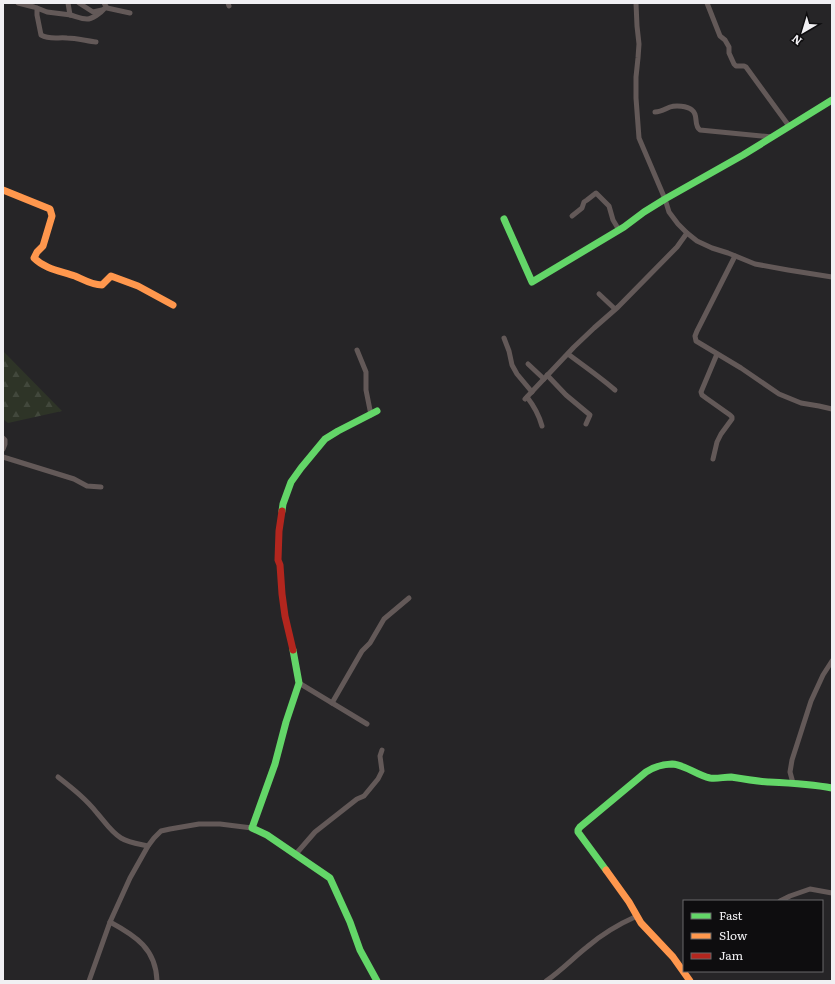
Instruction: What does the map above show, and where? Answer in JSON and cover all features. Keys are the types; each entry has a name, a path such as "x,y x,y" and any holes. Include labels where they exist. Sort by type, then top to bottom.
{"street":[{"path":"19,3 47,12 88,19 102,12 105,7"},
{"path":"68,3 70,16"},
{"path":"79,3 93,12 105,7 130,13"},
{"path":"636,3 639,44 636,98 639,138 669,212 687,233 697,241 712,248 755,264 832,277"},
{"path":"707,3 720,36 725,40 729,47 729,54 734,64 746,67 789,126"},
{"path":"37,8 41,35 44,37 53,39 67,38 96,42"},
{"path":"504,219 532,282 619,230 665,199 773,137 832,100"},
{"path":"655,112 680,106 689,108 695,113 697,126 700,130 773,137"},
{"path":"3,190 50,209 52,216 43,246 34,258 37,261 49,268 95,285 102,285 111,276 138,286 173,305"},
{"path":"572,216 582,208 584,202 596,193 608,206 613,220 619,230"},
{"path":"542,426 540,418 532,404 526,398 594,328 677,247 687,233"},
{"path":"734,256 694,336 696,341 741,368 779,394 801,403 832,409"},
{"path":"599,294 615,309"},
{"path":"504,338 512,365 517,374 532,392"},
{"path":"252,828 275,764 286,722 299,683 286,625 280,565 278,560 279,531 283,504 291,482 300,468 325,440 338,431 374,413 366,390 366,372 357,350"},
{"path":"568,354 615,390"},
{"path":"713,459 717,442 721,434 732,420 730,415 702,395 701,392 717,354"},
{"path":"528,364 546,377 590,415 586,424"},
{"path":"3,438 5,440 5,444 3,449"},
{"path":"3,457 74,479 87,486 101,487"},
{"path":"332,703 362,651 370,643 384,619 408,598"},
{"path":"793,783 790,772 792,760 811,701 823,675 832,661"},
{"path":"299,683 367,724"},
{"path":"296,854 316,832 357,799 364,796 378,779 382,771 380,756 382,750"},
{"path":"683,971 673,957 644,927 629,902 578,832 580,827 646,772 655,767 664,765 678,765 712,778 722,777 766,782 815,784 832,788"},
{"path":"58,777 80,794 107,826 120,838 129,842 148,846"},
{"path":"89,981 110,922 130,878 154,838 161,831 170,829 199,824 220,824 252,828 268,835 330,878 348,916 360,950 377,981"},
{"path":"782,900 810,889 832,893"},
{"path":"546,981 610,930 637,916"},
{"path":"110,922 132,934 149,951 158,981"},
{"path":"684,972 690,981"}],"green space":[{"path":"3,351 62,411 8,423 3,419"}],"traffic: fast":[{"path":"504,219 532,282 624,227 665,199 743,155 832,100"},
{"path":"282,511 291,482 325,439 377,411"},
{"path":"293,650 299,683 286,722 275,764 252,828 267,835 330,878 350,922 360,950 377,981"},
{"path":"606,870 578,830 646,772 655,767 672,764 682,766 710,778 731,777 832,788"}],"traffic: slow":[{"path":"3,190 50,209 52,216 43,246 34,258 38,262 95,284 102,285 111,276 138,286 173,305"},
{"path":"606,870 629,902 641,923 673,957 683,971"},
{"path":"684,972 690,981"}],"traffic: jam":[{"path":"282,511 279,531 278,560 280,565 285,616 293,650"}]}
